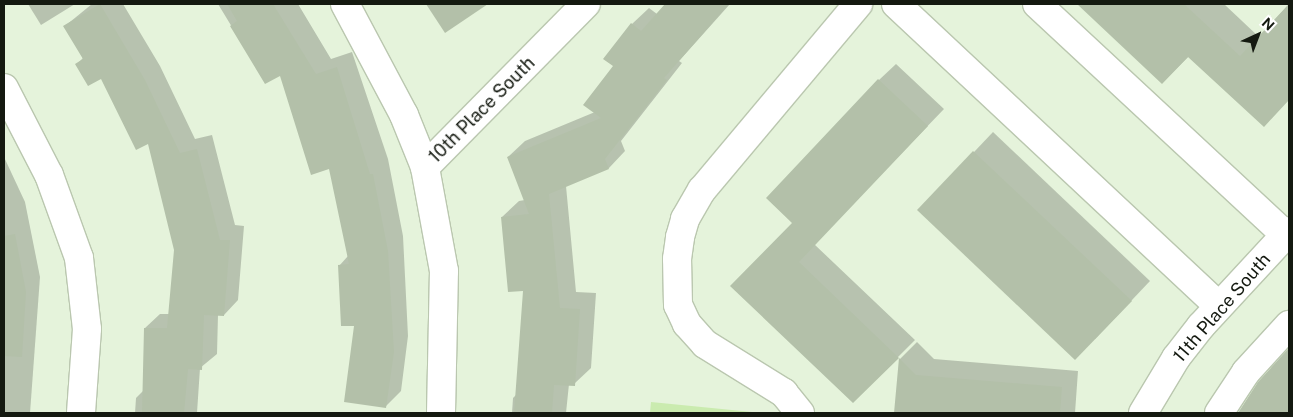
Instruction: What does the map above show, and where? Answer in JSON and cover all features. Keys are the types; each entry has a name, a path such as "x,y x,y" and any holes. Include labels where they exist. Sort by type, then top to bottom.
{"street":[{"path":"345,4 404,115 425,167"},
{"name":"10th Place South","path":"441,413 444,272 425,167 586,4"},
{"path":"800,413 784,393 705,344 687,324 678,306 678,252 685,219 702,190 858,4"},
{"path":"896,4 1219,306"},
{"path":"1038,4 1288,233"},
{"path":"4,88 50,175 79,258 84,291 86,365 81,413"},
{"name":"11th Place South","path":"1143,413 1176,358 1219,306 1288,233"},
{"path":"1219,413 1246,372 1289,325"}],"green space":[{"path":"651,402 752,412 650,413"}],"building":[{"path":"100,4 145,80 180,153 197,149 220,240 230,240 224,316 204,315 202,370 188,369 184,413 142,413 144,328 167,328 174,250 148,144 136,150 101,79 88,86 75,64 83,59 63,26"},
{"path":"227,4 273,4 316,74 337,67 370,174 373,174 388,251 394,352 386,408 344,402 354,326 341,326 338,265 349,264 329,169 311,175 280,76 265,84 230,26 237,21"},
{"path":"426,4 488,4 445,33"},
{"path":"665,4 729,4 664,78 667,80 605,159 609,169 549,194 560,308 580,309 575,386 554,385 552,413 514,413 523,291 508,292 501,217 529,214 507,157 601,118 583,105 613,66 603,59 631,23 641,31"},
{"path":"1077,4 1184,4 1240,56 1289,4 1289,100 1264,127 1188,57 1162,84"},
{"path":"878,79 928,126 799,262 899,358 853,403 730,286 792,223 766,198"},
{"path":"973,151 1132,301 1075,360 917,210"},
{"path":"15,234 26,292 22,357 4,356 4,236"},
{"path":"1289,348 1289,413 1238,413 1258,382"},
{"path":"899,358 916,375 1062,387 1060,413 894,413"}]}
